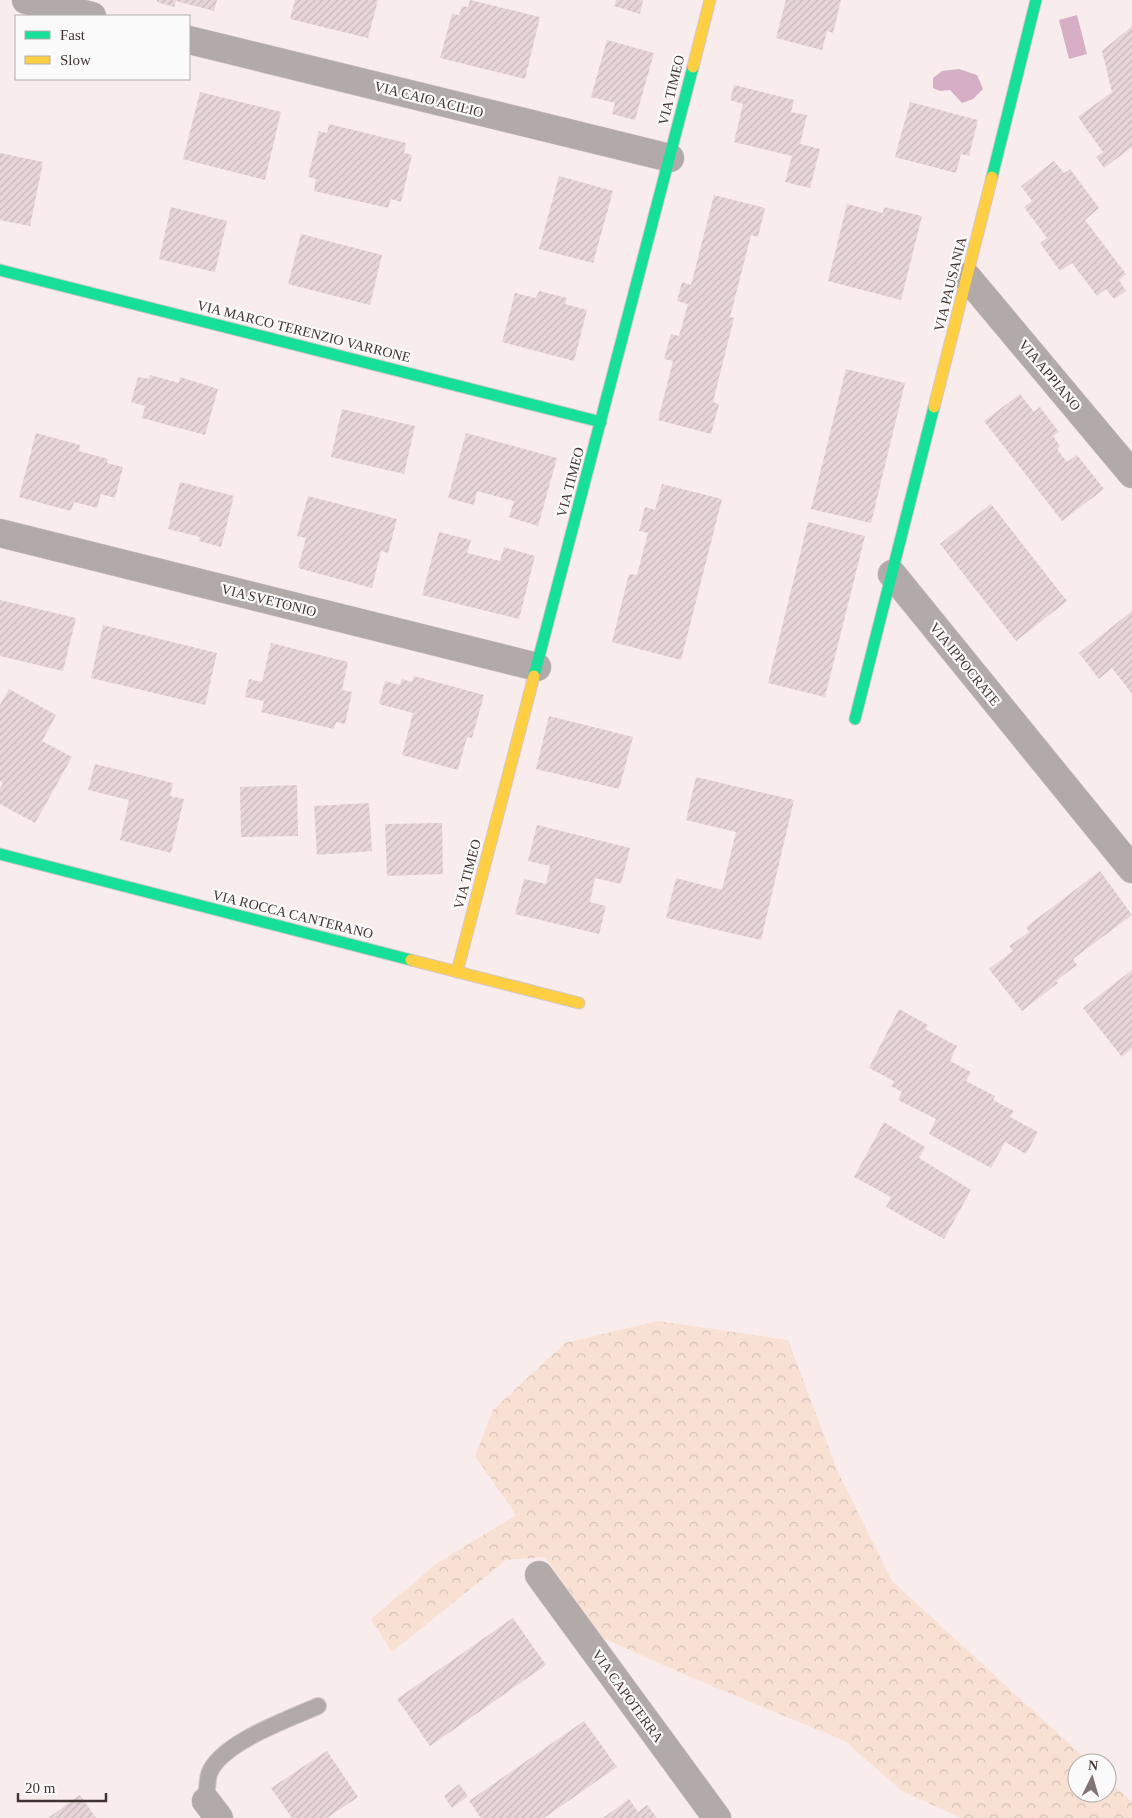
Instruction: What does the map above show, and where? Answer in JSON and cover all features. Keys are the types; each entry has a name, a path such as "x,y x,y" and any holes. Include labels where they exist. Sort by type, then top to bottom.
{"street":[{"path":"26,0 88,15"},
{"name":"VIA TIMEO","path":"457,972 710,0"},
{"name":"VIA PAUSANIA","path":"892,574 1036,0"},
{"name":"VIA CAIO ACILIO","path":"190,40 670,158"},
{"name":"VIA MARCO TERENZIO VARRONE","path":"0,270 601,422"},
{"name":"VIA APPIANO","path":"967,277 1132,474"},
{"name":"VIA SVETONIO","path":"0,533 537,667"},
{"path":"855,719 892,574"},
{"name":"VIA IPPOCRATE","path":"892,574 1132,869"},
{"name":"VIA ROCCA CANTERANO","path":"0,854 579,1003"},
{"name":"VIA CAPOTERRA","path":"539,1575 717,1818"}],"lane":[{"path":"213,1809 209,1774 221,1756 249,1738 318,1706"}],"green space":[{"path":"658,1321 788,1340 837,1470 892,1581 1079,1753 1067,1753 1067,1803 1117,1803 1117,1788 1132,1802 1132,1818 961,1818 902,1791 845,1741 688,1676 603,1638 545,1557 506,1560 392,1652 371,1619 436,1564 516,1515 475,1456 493,1410 565,1343"}],"shaded area":[{"path":"1077,15 1087,54 1069,59 1059,20"},
{"path":"959,69 977,75 983,89 973,99 962,103 950,90 940,91 933,88 933,78 942,71"}],"building":[{"path":"157,0 217,0 214,11 176,1 174,7 157,2"},
{"path":"295,0 378,0 368,38 290,19"},
{"path":"470,0 540,17 525,79 440,58 452,14 459,15 462,6 468,7"},
{"path":"616,0 643,0 640,14 614,6"},
{"path":"786,0 841,0 833,33 827,31 822,50 776,38"},
{"path":"1132,26 1132,147 1104,168 1096,157 1103,152 1078,117 1112,92 1102,51"},
{"path":"607,40 654,53 635,120 612,114 615,103 591,97"},
{"path":"734,85 794,100 791,112 807,115 800,144 820,149 810,188 785,182 792,156 734,142 743,104 730,100"},
{"path":"200,92 281,112 265,180 183,159"},
{"path":"910,102 978,120 969,156 961,154 956,173 895,157"},
{"path":"329,124 406,143 404,153 412,155 401,202 391,199 388,208 314,191 316,179 308,177 319,131 327,133"},
{"path":"0,153 43,162 30,226 0,220"},
{"path":"1054,161 1064,173 1070,169 1099,208 1085,220 1126,274 1119,280 1126,291 1114,299 1106,289 1097,296 1072,263 1060,271 1040,243 1047,238 1024,207 1032,201 1021,186"},
{"path":"559,176 613,191 593,263 539,249"},
{"path":"714,195 765,208 758,237 751,235 730,317 734,318 713,402 719,404 711,434 658,420 673,361 664,359 671,334 679,336 688,304 677,301 682,282 691,285"},
{"path":"847,204 883,213 884,207 922,216 901,300 828,281"},
{"path":"171,207 227,221 215,272 159,259"},
{"path":"301,234 382,255 370,305 288,284"},
{"path":"539,291 567,298 565,304 587,310 574,361 502,342 515,293 536,298"},
{"path":"846,369 905,383 871,523 811,509"},
{"path":"150,375 179,383 180,377 218,389 205,435 142,418 145,406 131,402 138,377 149,379"},
{"path":"1020,394 1034,412 1040,407 1059,432 1053,436 1060,446 1057,449 1067,462 1077,455 1104,489 1062,521 984,421"},
{"path":"342,409 415,426 404,474 331,457"},
{"path":"36,433 80,445 79,451 108,459 107,463 123,467 115,498 101,494 97,508 74,502 71,511 19,497"},
{"path":"466,433 557,458 538,526 509,517 514,501 477,491 474,505 448,498"},
{"path":"180,482 234,496 221,547 199,541 200,537 168,529"},
{"path":"662,484 722,499 681,660 612,642 629,574 637,575 648,533 639,531 645,507 655,510"},
{"path":"308,496 397,519 388,553 381,551 372,588 298,568 306,538 297,536"},
{"path":"991,504 1067,601 1016,641 940,544"},
{"path":"808,522 865,536 825,697 768,683"},
{"path":"439,532 471,540 467,553 500,561 504,547 535,556 519,619 422,595"},
{"path":"0,600 76,618 63,671 0,656"},
{"path":"1132,611 1132,694 1112,668 1099,679 1079,653"},
{"path":"103,625 217,653 205,705 91,678"},
{"path":"271,643 348,662 342,690 352,692 345,724 336,722 334,729 261,712 264,701 245,697 249,679 262,682"},
{"path":"414,676 484,695 472,738 467,737 458,770 402,755 413,713 379,704 385,681 400,685 402,679 412,682"},
{"path":"9,689 56,715 42,741 72,757 35,823 0,804 0,789 3,783 0,781 0,705"},
{"path":"549,716 633,737 619,789 536,769"},
{"path":"95,764 173,783 170,796 184,799 171,853 120,840 129,800 88,790"},
{"path":"696,777 794,800 761,940 666,918 676,878 722,890 736,832 686,820"},
{"path":"297,785 298,836 241,837 240,787"},
{"path":"369,803 372,851 317,855 314,806"},
{"path":"442,823 443,874 387,876 385,824"},
{"path":"537,825 630,848 621,884 595,878 590,902 606,906 599,934 515,914 524,879 546,884 550,866 528,861"},
{"path":"1100,871 1132,915 1073,959 1077,965 1056,981 1058,983 1022,1011 989,969 1013,951 1009,946 1029,932 1026,927"},
{"path":"1132,970 1132,1048 1122,1057 1083,1008"},
{"path":"899,1009 928,1025 925,1029 957,1046 950,1061 971,1072 966,1081 995,1096 993,1100 1014,1111 1010,1117 1038,1132 1026,1154 1005,1142 991,1168 929,1134 936,1119 898,1100 902,1092 891,1086 894,1081 869,1068"},
{"path":"884,1122 925,1147 919,1158 971,1190 944,1239 886,1207 891,1197 854,1177"},
{"path":"513,1618 546,1665 430,1746 397,1699"},
{"path":"584,1721 617,1767 544,1818 481,1818 469,1801"},
{"path":"327,1751 358,1797 327,1818 292,1818 271,1788"},
{"path":"459,1784 468,1796 452,1808 444,1796"},
{"path":"80,1795 96,1818 48,1818"},
{"path":"629,1799 638,1812 647,1805 657,1818 603,1818"}],"traffic: fast":[{"path":"992,177 1036,0"},
{"path":"534,676 693,67"},
{"path":"0,270 601,422"},
{"path":"855,719 934,407"},
{"path":"0,854 411,960"}],"traffic: slow":[{"path":"693,67 710,0"},
{"path":"934,407 992,177"},
{"path":"457,972 534,676"},
{"path":"411,960 579,1003"}]}
